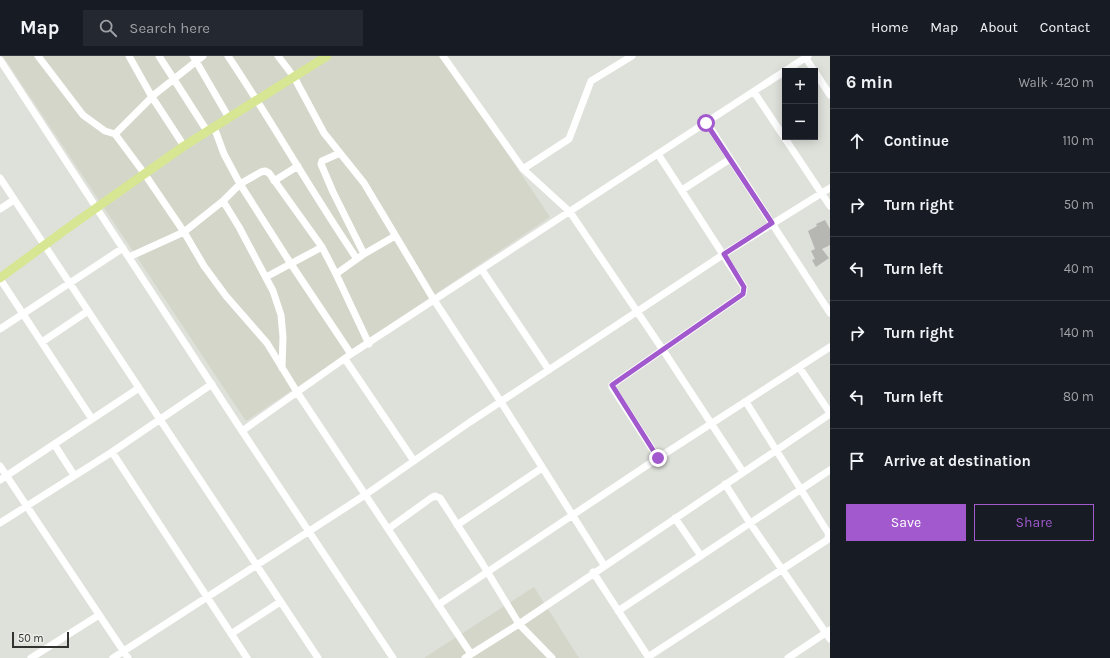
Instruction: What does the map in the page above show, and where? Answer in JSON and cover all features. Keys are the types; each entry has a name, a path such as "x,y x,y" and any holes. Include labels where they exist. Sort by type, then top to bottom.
{"main road":[{"path":"0,278 144,173 184,146 327,56"}],"street":[{"path":"38,56 83,115 105,131 115,134 144,173 184,232 204,266 226,296 267,343 297,392 438,605 468,656 519,624 593,572 830,414 799,367"},
{"path":"129,56 152,97 184,146"},
{"path":"159,56 211,129 240,184 291,264 352,354"},
{"path":"115,134 194,58 203,56"},
{"path":"228,56 258,100 326,212 357,259"},
{"path":"278,56 294,77 324,133 364,183 434,300 501,402 604,565"},
{"path":"443,56 523,169 570,212 743,472"},
{"path":"523,169 569,140 591,80 632,56"},
{"path":"790,68 807,57 813,68"},
{"path":"194,58 229,118"},
{"path":"0,60 242,431 393,658"},
{"path":"242,431 352,354 782,73"},
{"path":"818,77 830,95"},
{"path":"754,92 830,206"},
{"path":"706,123 830,313"},
{"path":"340,153 322,162 321,166 364,254"},
{"path":"658,154 744,287 743,294 612,385 658,458"},
{"path":"682,190 730,159"},
{"path":"274,181 298,166"},
{"path":"129,257 184,232 240,184 265,171 269,173 322,247 369,344"},
{"path":"0,178 318,658"},
{"path":"113,658 208,598 365,495 501,402 724,254 830,188"},
{"path":"0,208 14,200"},
{"path":"223,200 273,291 281,315 282,368"},
{"path":"336,274 364,254 395,236"},
{"path":"266,277 322,247"},
{"path":"0,329 123,248"},
{"path":"482,270 549,370"},
{"path":"0,278 92,419"},
{"path":"42,342 88,311"},
{"path":"438,605 658,458 830,347"},
{"path":"345,359 414,461"},
{"path":"0,523 112,452 212,384"},
{"path":"0,480 139,388"},
{"path":"593,572 648,657 827,540 829,534 827,526 801,489 746,402"},
{"path":"54,444 74,476"},
{"path":"112,452 247,658"},
{"path":"0,466 128,658"},
{"path":"457,525 542,468"},
{"path":"618,611 830,470"},
{"path":"725,484 782,570 829,634 788,658"},
{"path":"388,529 435,496 440,498 488,572 519,624 552,658"},
{"path":"675,518 701,556"},
{"path":"231,634 280,602"},
{"path":"31,658 99,615"}],"shaded area":[{"path":"3,56 442,56 550,217 246,421"},
{"path":"534,587 579,658 424,658"}],"building":[{"path":"825,220 830,229 830,245 822,249 829,258 816,267 812,260 815,259 811,251 815,249 808,231 817,226 816,224"}],"route":[{"path":"658,458 612,385 743,294 744,287 724,254 772,223 706,123"}]}
